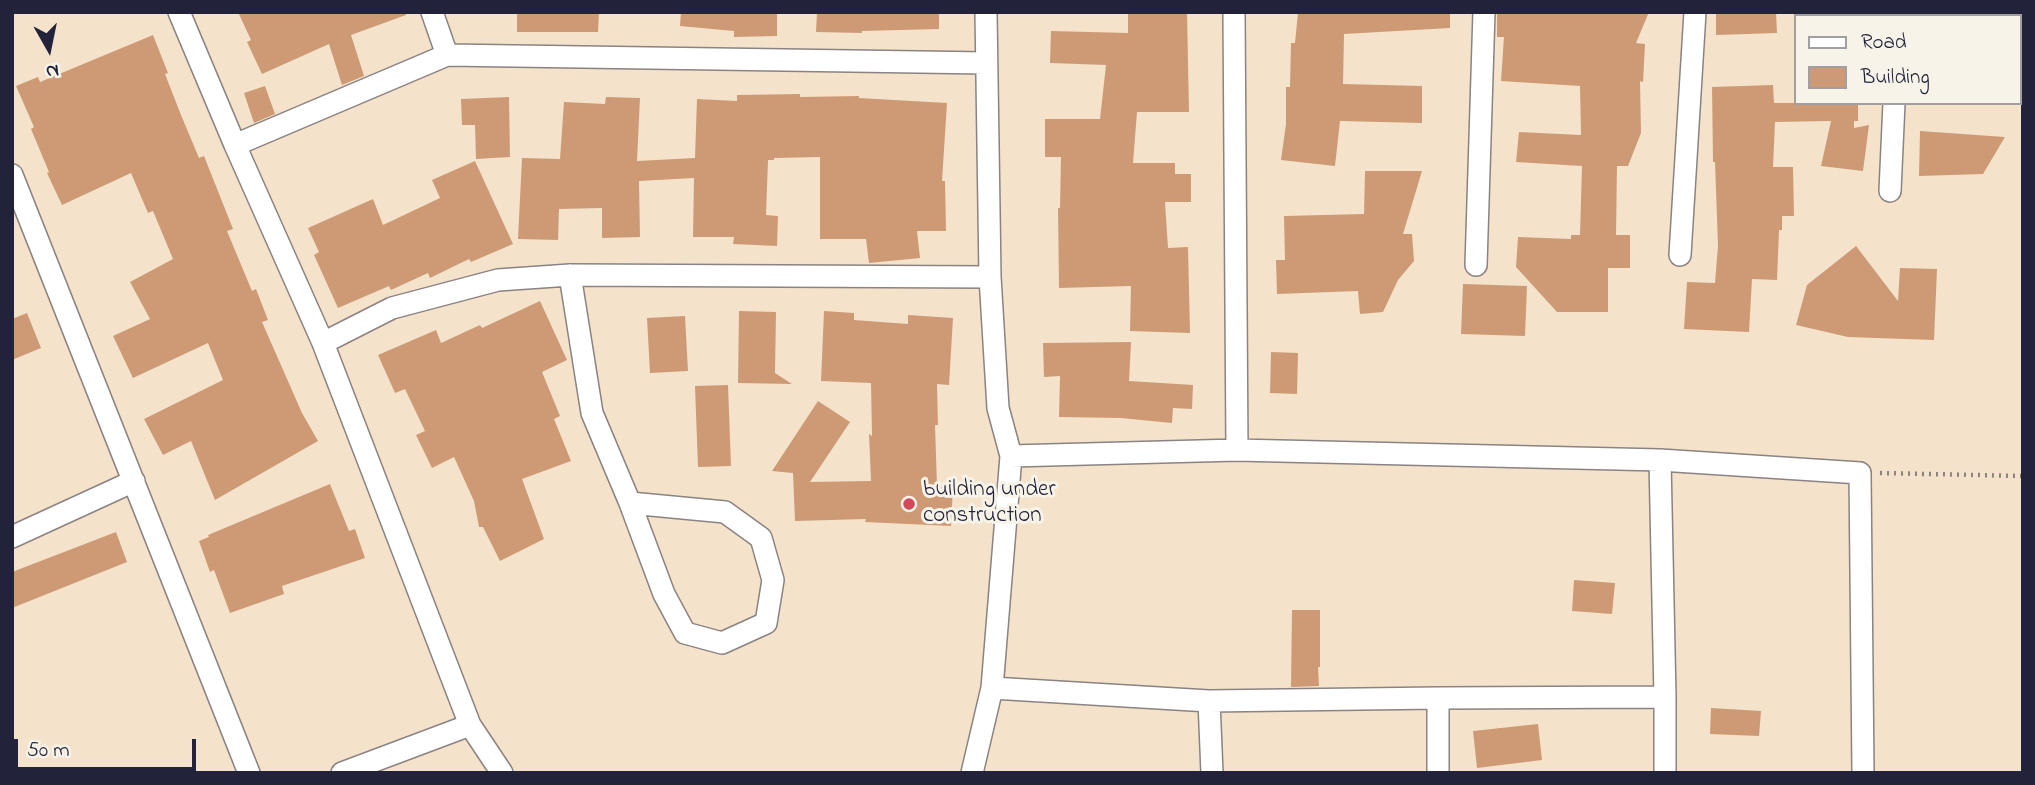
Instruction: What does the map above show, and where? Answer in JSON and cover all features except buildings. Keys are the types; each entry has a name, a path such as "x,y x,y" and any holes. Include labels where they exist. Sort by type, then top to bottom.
{"street":[{"path":"179,12 323,343 470,724 502,773"},
{"path":"432,12 447,55"},
{"path":"972,773 992,688 1011,456 998,408 990,277 986,12"},
{"path":"1234,12 1237,450"},
{"path":"1476,265 1484,12"},
{"path":"1680,255 1695,12"},
{"path":"235,145 447,55 986,63"},
{"path":"1890,191 1894,105"},
{"path":"12,175 249,773"},
{"path":"323,343 392,309 498,280 570,275 990,277"},
{"path":"570,275 592,413 664,594 685,634 722,643 766,623 773,580 761,538 725,512 630,503"},
{"path":"1011,456 1237,450 1660,460 1860,473 1863,773"},
{"path":"1660,460 1665,773"},
{"path":"12,537 134,481"},
{"path":"992,688 1209,701 1665,697"},
{"path":"1438,698 1438,773"},
{"path":"1209,701 1212,773"},
{"path":"342,773 470,724"}],"path":[{"path":"1860,473 2023,476"}],"place":[{"name":"building under construction","path":"909,504"}]}
